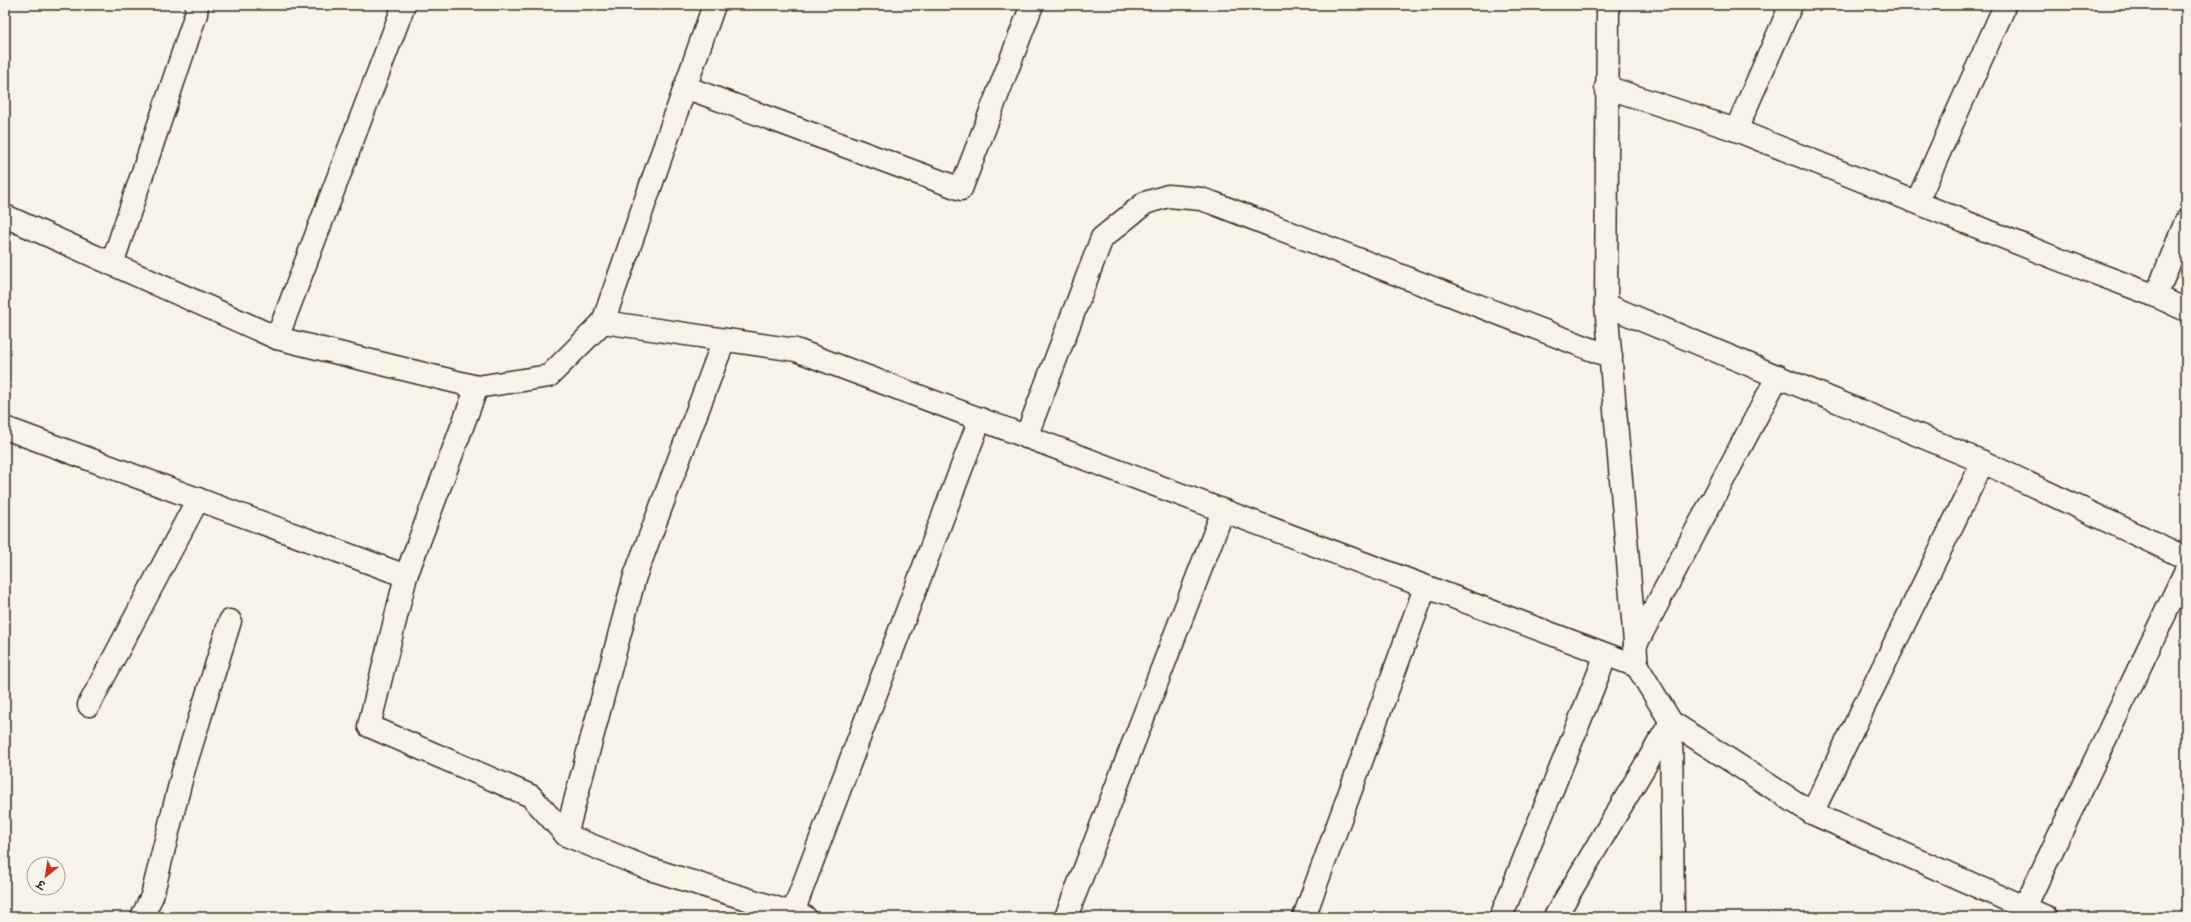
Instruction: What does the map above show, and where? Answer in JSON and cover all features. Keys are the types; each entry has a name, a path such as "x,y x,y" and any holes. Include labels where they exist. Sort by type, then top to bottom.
{"street":[{"path":"112,264 196,14 197,5"},
{"path":"277,338 404,5"},
{"path":"5,216 277,338 477,387 549,376 603,322 714,5"},
{"path":"685,87 961,189 1032,5"},
{"path":"1608,5 1606,87 1606,305 1636,656 1671,722 1673,917"},
{"path":"1736,130 1791,5"},
{"path":"1917,202 2003,10"},
{"path":"1606,87 1736,130 2156,296 2186,310"},
{"path":"1026,437 1102,238 1145,203 1168,196 1202,200 1213,203 1611,358"},
{"path":"2156,296 2186,221"},
{"path":"1606,305 1983,462 2186,558"},
{"path":"603,322 796,350 1606,655 1636,656"},
{"path":"566,835 635,576 724,340"},
{"path":"1636,656 1778,376"},
{"path":"477,387 406,576 369,726 531,796 566,835 647,868 799,915 980,419"},
{"path":"5,428 406,576"},
{"path":"1812,812 1983,462"},
{"path":"89,705 198,499"},
{"path":"1066,917 1223,511"},
{"path":"2024,907 2186,570"},
{"path":"1304,917 1425,588"},
{"path":"142,917 152,896 183,772 230,621"},
{"path":"1501,917 1606,655"},
{"path":"1671,722 1812,812 2046,917"},
{"path":"1555,917 1671,722"}]}
